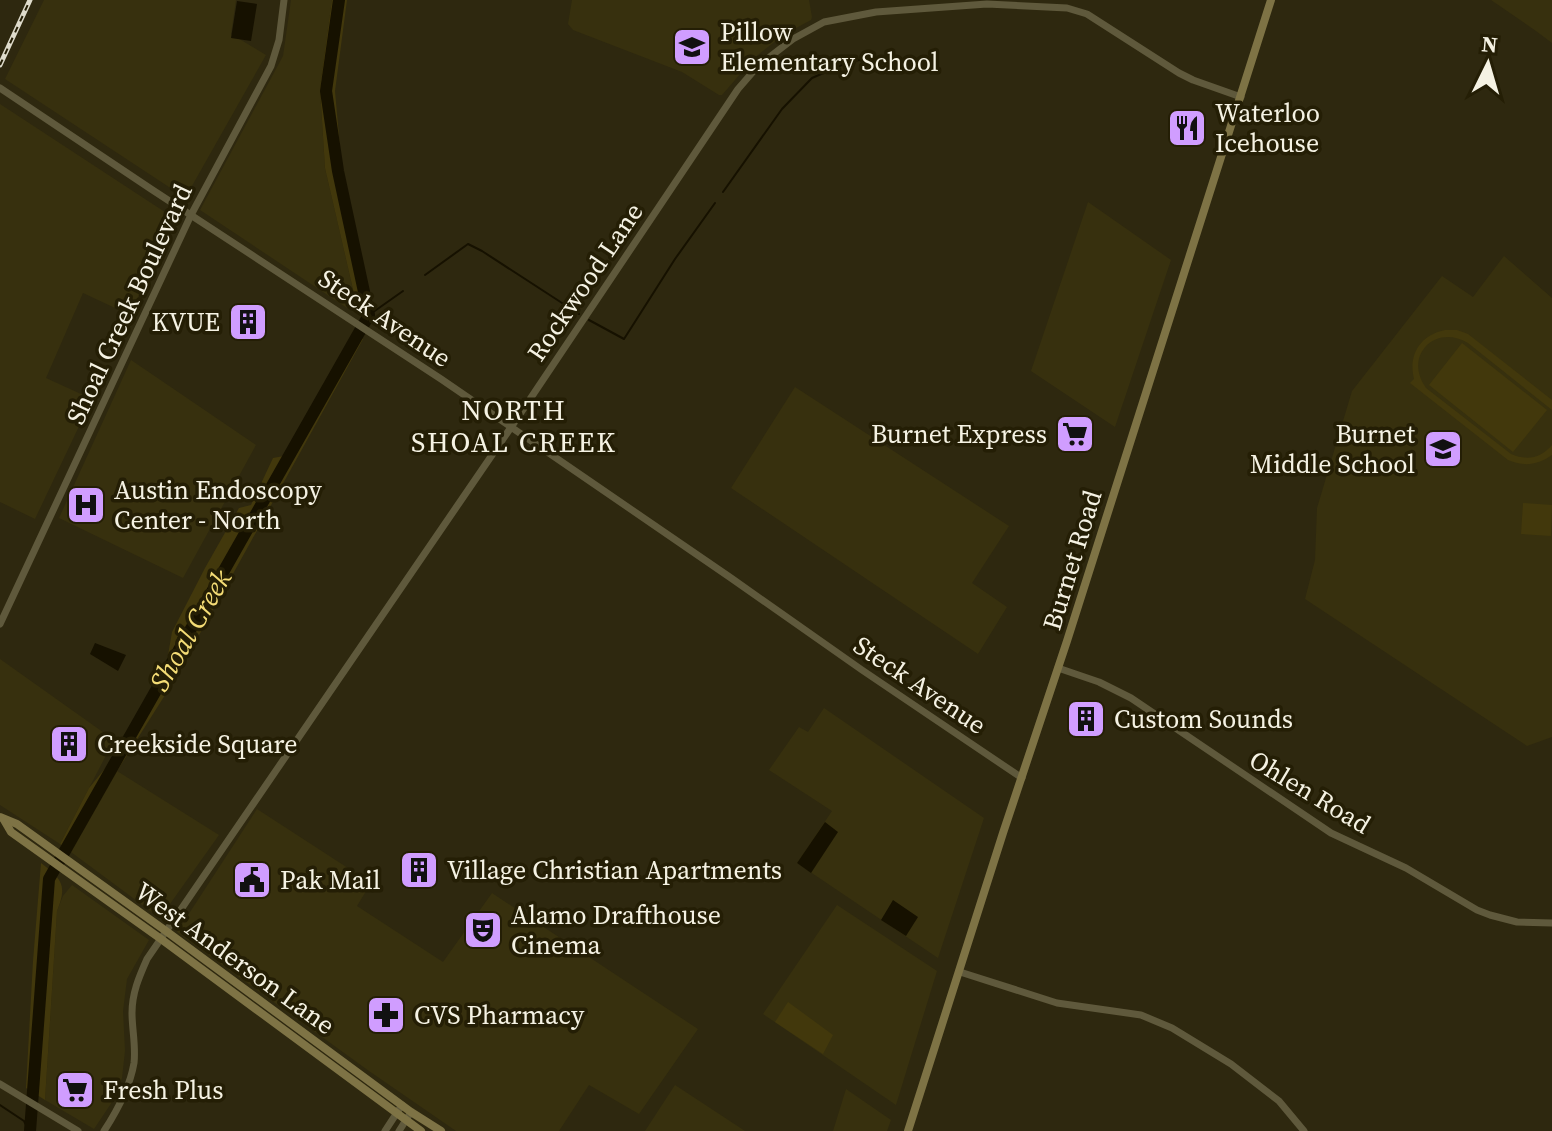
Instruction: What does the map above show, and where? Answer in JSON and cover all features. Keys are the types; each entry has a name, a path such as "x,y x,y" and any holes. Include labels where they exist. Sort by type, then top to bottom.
{"main road":[{"name":"Burnet Road","path":"908,1131 1271,0"},
{"name":"West Anderson Lane","path":"2,818 17,824 69,868 275,1017 441,1131"},
{"name":"West Anderson Lane","path":"275,1017 421,1131"}],"street":[{"name":"Shoal Creek Boulevard","path":"0,624 191,215 271,66 279,40 284,0"},
{"name":"Rockwood Lane","path":"104,1131 116,1113 132,1073 135,1049 132,1009 136,985 147,959 511,428 738,89 758,66 793,39 824,22 876,12 987,4 1067,8 1087,14 1179,73 1241,97"},
{"name":"Steck Avenue","path":"0,88 367,329 1022,778"},
{"name":"Ohlen Road","path":"1058,668 1099,682 1131,698 1331,833 1406,868 1477,910 1517,922 1552,923"},
{"path":"960,972 1057,1003 1141,1015 1172,1028 1231,1064 1279,1101 1304,1131"},
{"path":"0,1084 78,1131"},
{"path":"385,1131 402,1105"},
{"path":"399,1131 411,1112"}],"shaded area":[{"path":"44,0 236,0 231,34 266,55 188,193 178,193 5,79"},
{"path":"291,0 332,0 320,88 325,168 358,311 350,310 200,210 283,56"},
{"path":"332,0 347,0 335,91 341,159 373,320 358,311 325,168 320,88"},
{"name":"Pillow Elementary School","path":"572,0 809,0 812,17 754,58 719,95 682,72 573,30 568,24"},
{"path":"1491,0 1552,0 1552,43 1536,31"},
{"path":"237,1 257,4 251,41 231,38"},
{"path":"0,104 174,218 130,315 83,293 46,378 92,399 35,519 0,502"},
{"path":"1088,202 1171,260 1115,427 1031,371"},
{"name":"Burnet Middle School","path":"1504,256 1552,298 1552,737 1527,746 1305,599 1315,560 1317,508 1352,391 1442,276 1473,297"},
{"path":"1445,330 1468,334 1552,400 1552,410 1468,343 1456,338 1434,340 1420,354 1418,365 1426,388 1511,454 1533,457 1552,445 1552,455 1531,464 1508,460 1410,383 1414,379 1413,362 1418,347 1429,336"},
{"path":"353,332 363,339 172,684 71,852 60,844 89,788 112,760 167,661 172,632 205,568 239,508 251,505 273,458 284,456"},
{"path":"1462,343 1547,410 1513,452 1429,385"},
{"path":"131,360 256,445 183,578 59,518"},
{"path":"795,387 1009,526 972,583 1007,607 978,654 731,488"},
{"path":"1523,503 1552,505 1551,536 1521,534"},
{"path":"95,643 126,655 118,671 90,654"},
{"name":"Creekside Square","path":"0,659 114,740 60,844 0,805"},
{"path":"824,708 984,818 938,958 797,863 832,811 769,770 799,727 808,732"},
{"path":"117,771 219,835 160,918 71,852"},
{"path":"257,809 371,883 357,906 443,962 492,893 698,1029 639,1114 589,1085 559,1131 456,1131 177,932"},
{"path":"825,822 838,832 811,873 797,863"},
{"path":"41,863 58,878 62,888 57,911 45,1100 26,1088"},
{"path":"72,885 149,940 127,979 122,1078 112,1102 94,1129 45,1100 57,911"},
{"path":"893,900 918,917 906,936 881,920"},
{"path":"837,905 937,971 896,1105 763,1014"},
{"path":"788,1002 833,1035 823,1054 775,1022"},
{"path":"675,1085 745,1131 645,1131"},
{"path":"846,1089 891,1120 887,1131 833,1131"}],"waterway":[{"name":"Shoal Creek","path":"30,1131 49,879 369,315 338,171 326,91 339,0"},
{"path":"723,192 782,109 812,78 851,61 896,56"},
{"path":"589,320 624,339 715,203"},
{"path":"425,275 468,244 579,314"},
{"path":"369,315 403,291"},
{"path":"0,1105 24,1121 29,1131"}],"railway":[{"path":"0,65 30,0"}],"place":[{"name":"Pillow Elementary School","path":"692,47"},
{"name":"Waterloo Icehouse","path":"1187,128"},
{"name":"KVUE","path":"248,322"},
{"name":"Burnet Express","path":"1075,434"},
{"name":"Burnet Middle School","path":"1443,449"},
{"name":"Austin Endoscopy Center - North","path":"86,505"},
{"name":"Custom Sounds","path":"1086,719"},
{"name":"Creekside Square","path":"69,744"},
{"name":"Village Christian Apartments","path":"419,870"},
{"name":"Pak Mail","path":"252,880"},
{"name":"Alamo Drafthouse Cinema","path":"483,930"},
{"name":"CVS Pharmacy","path":"386,1015"},
{"name":"Fresh Plus","path":"75,1090"}],"district":[{"name":"NORTH SHOAL CREEK","path":"514,426"}]}
